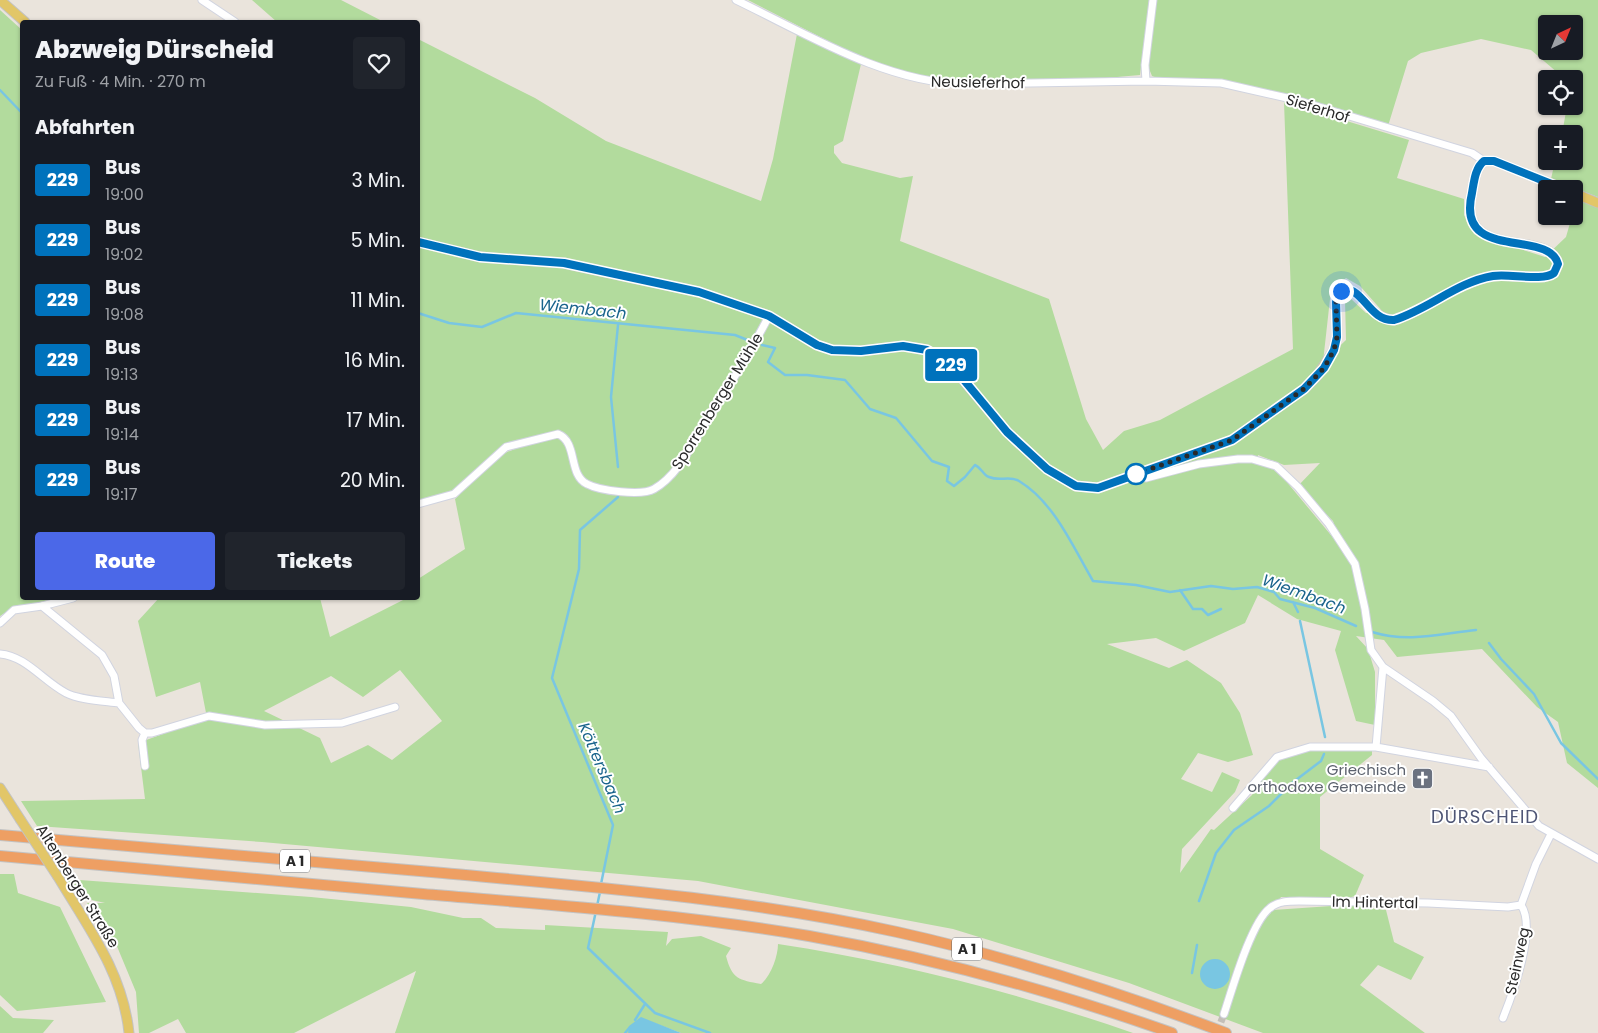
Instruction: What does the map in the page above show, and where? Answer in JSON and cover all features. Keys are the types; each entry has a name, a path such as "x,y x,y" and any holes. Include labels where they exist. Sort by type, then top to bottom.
{"highway":[{"name":"A 1","path":"0,835 546,882 700,898 857,925 945,944 1080,981 1226,1033"},
{"name":"A 1","path":"0,856 543,904 698,920 807,936 953,967 1071,999 1172,1033"}],"main road":[{"path":"0,0 23,20"},
{"path":"420,242 480,257 564,263 631,276 716,297 769,316 817,345 832,350 846,352 909,346 927,350 939,356 954,368 982,403 1027,451 1061,479 1076,486 1098,488 1232,440 1304,389 1324,368 1334,350 1337,337 1336,302 1339,294 1344,290 1354,292 1380,317 1394,320 1479,279 1503,274 1544,277 1554,273 1558,264 1551,254 1488,235 1474,226 1469,214 1469,202 1478,170 1484,161 1494,161 1542,180"},
{"path":"1583,197 1598,203"},
{"name":"Altenberger Straße","path":"0,788 58,877 104,953 122,998 129,1033"}],"street":[{"path":"202,0 232,20"},
{"name":"Neusieferhof","path":"736,0 869,64 892,73 927,82 962,84 1146,81"},
{"path":"1146,81 1145,66 1153,0"},
{"name":"Sieferhof","path":"1146,81 1238,86 1472,153 1484,161"},
{"name":"Sporrenberger Mühle","path":"420,503 454,494 506,447 558,434 568,442 579,476 587,484 623,492 654,490 675,470 686,454 739,371 769,316"},
{"path":"1140,472 1146,478 1199,464 1238,459 1259,461 1276,466 1298,487 1329,524 1355,564 1371,650 1383,667 1442,707 1451,716 1528,816 1551,834 1598,859"},
{"path":"0,623 14,610 65,600"},
{"path":"42,606 102,655 114,676 119,703 138,728 145,733"},
{"path":"0,654 18,657 38,675 72,696 119,703"},
{"path":"1376,747 1383,667"},
{"path":"145,733 209,716 266,725 342,724 395,707"},
{"path":"145,733 142,740 145,766"},
{"path":"1233,808 1278,756 1310,747 1376,747 1489,767"},
{"path":"1521,905 1536,864 1551,834"},
{"name":"Im Hintertal","path":"1224,1014 1255,930 1262,916 1275,905 1299,901 1428,903 1508,907 1521,905"},
{"name":"Steinweg","path":"1503,1018 1516,979 1523,946 1526,915 1521,905"}],"green space":[{"path":"252,0 341,0 380,20 275,20"},
{"path":"748,0 1149,0 1140,75 1060,82 941,81 869,62"},
{"path":"1155,0 1598,0 1598,197 1583,191 1583,180 1551,179 1553,170 1583,170 1583,125 1564,125 1565,115 1583,115 1583,70 1554,70 1543,60 1583,60 1583,15 1538,15 1538,56 1531,50 1481,39 1421,53 1408,61 1388,126 1239,84 1218,80 1160,79 1152,76 1148,66"},
{"path":"0,10 20,28 20,600 49,600 11,609 0,616"},
{"path":"797,34 861,64 843,141 834,146 834,153 842,163 900,178 913,176 900,241 1049,299 1086,419 1103,450 1124,431 1160,420 1293,349 1284,102 1409,140 1397,178 1464,199 1464,215 1474,234 1545,257 1566,237 1569,225 1583,225 1583,199 1598,205 1598,788 1567,763 1558,722 1537,707 1482,649 1397,657 1384,640 1356,636 1368,649 1375,672 1375,725 1356,721 1335,650 1341,631 1297,619 1258,595 1245,623 1184,651 1156,638 1107,644 1169,668 1187,660 1221,683 1240,713 1253,755 1228,762 1198,753 1181,779 1212,792 1222,772 1240,780 1235,792 1182,849 1180,873 1211,829 1214,830 1252,795 1266,773 1279,760 1310,750 1372,750 1372,755 1320,797 1320,849 1364,875 1355,896 1348,898 1281,897 1273,910 1346,905 1386,910 1394,942 1424,957 1411,980 1378,965 1360,985 1425,1033 1263,1033 1129,983 953,929 698,881 262,842 37,826 21,801 145,799 138,743 207,718 200,682 156,697 138,621 157,600 321,600 330,637 403,600 420,600 420,578 465,549 455,499 500,455 558,431 503,445 452,492 420,501 420,40 535,98 606,141 761,201 773,159","holes":["1346,278 1360,286 1384,313 1366,313 1349,297 1345,300 1346,340 1323,362 1331,290","1258,455 1284,465 1320,463 1297,487 1333,521 1340,546 1281,475 1270,467 1256,463","400,670 442,721 392,760 368,745 331,763 320,738 264,711 331,676 363,697"]},
{"path":"0,874 14,874 18,893 60,907 106,1002 17,1011 0,995"},
{"path":"66,879 311,897 411,907 463,918 481,918 496,928 545,930 545,925 668,932 666,946 672,939 701,936 731,948 726,956 734,974 747,981 761,984 768,976 773,965 778,944 868,960 957,980 1090,1018 1133,1033 681,1033 641,1018 628,1033 395,1033 416,971 294,1033 186,1033 178,1019 149,1033 139,1033 136,992 116,944 87,903 105,903 79,897"},
{"path":"0,1006 13,1018 54,1020 43,1033 0,1033"}],"water":[{"path":"1215,959 1226,963 1230,974 1226,985 1215,989 1204,985 1200,974 1204,963"},
{"path":"641,1017 681,1033 628,1033 629,1026"}],"waterway":[{"name":"Wiembach","path":"0,90 20,111"},
{"name":"Wiembach","path":"420,314 449,323 482,327 516,313 735,335 750,341"},
{"name":"Köttersbach","path":"618,325 611,397 618,467"},
{"name":"Wiembach","path":"762,345 775,348 768,362 785,375 807,375 845,380 870,409 896,418 932,461 949,467 947,481 954,486 975,465 989,477 1019,481 1043,501 1053,513 1093,581 1136,585 1170,592 1211,586 1233,589 1257,587 1274,592 1280,599 1315,608 1356,626"},
{"name":"Köttersbach","path":"601,884 613,825 552,678 579,569 580,530 618,497"},
{"path":"1180,590 1193,609 1202,609 1208,615 1221,609"},
{"name":"Wiembach","path":"1293,602 1298,612"},
{"path":"1300,621 1325,737"},
{"name":"Wiembach","path":"1372,632 1398,637 1411,637 1476,630"},
{"name":"Wiembach","path":"1489,643 1501,659 1534,694 1561,743 1598,779"},
{"path":"1199,901 1216,853 1234,830 1269,806 1292,783 1321,761 1324,754"},
{"name":"Köttersbach","path":"597,906 600,892"},
{"name":"Köttersbach","path":"596,911 588,948 655,1013 710,1033"},
{"path":"1192,973 1197,945"},
{"path":"635,1020 645,1004"},
{"path":"625,1033 630,1027"}],"tunnel":[{"path":"1217,1032 1224,1014"}],"bus line":[{"name":"229","path":"420,242 480,257 564,263 699,292 743,305 769,316 817,345 832,350 846,352 915,346 927,350 949,362 1007,432 1047,469 1061,479 1087,489 1098,488 1160,464 1232,440 1304,389 1324,368 1334,350 1337,337 1336,302 1341,291 1351,290 1380,317 1394,320 1479,279 1503,274 1550,276 1556,270 1558,264 1556,258 1551,254 1479,231 1471,222 1469,214 1469,202 1478,170 1484,161 1492,160 1542,180"}],"place":[{"name":"Griechisch orthodoxe Gemeinde","path":"1422,778"}],"district":[{"name":"DÜRSCHEID","path":"1485,816"}],"route":[{"path":"1136,474 1232,440 1304,389 1324,368 1334,350 1337,337 1336,302 1341,291"}]}
